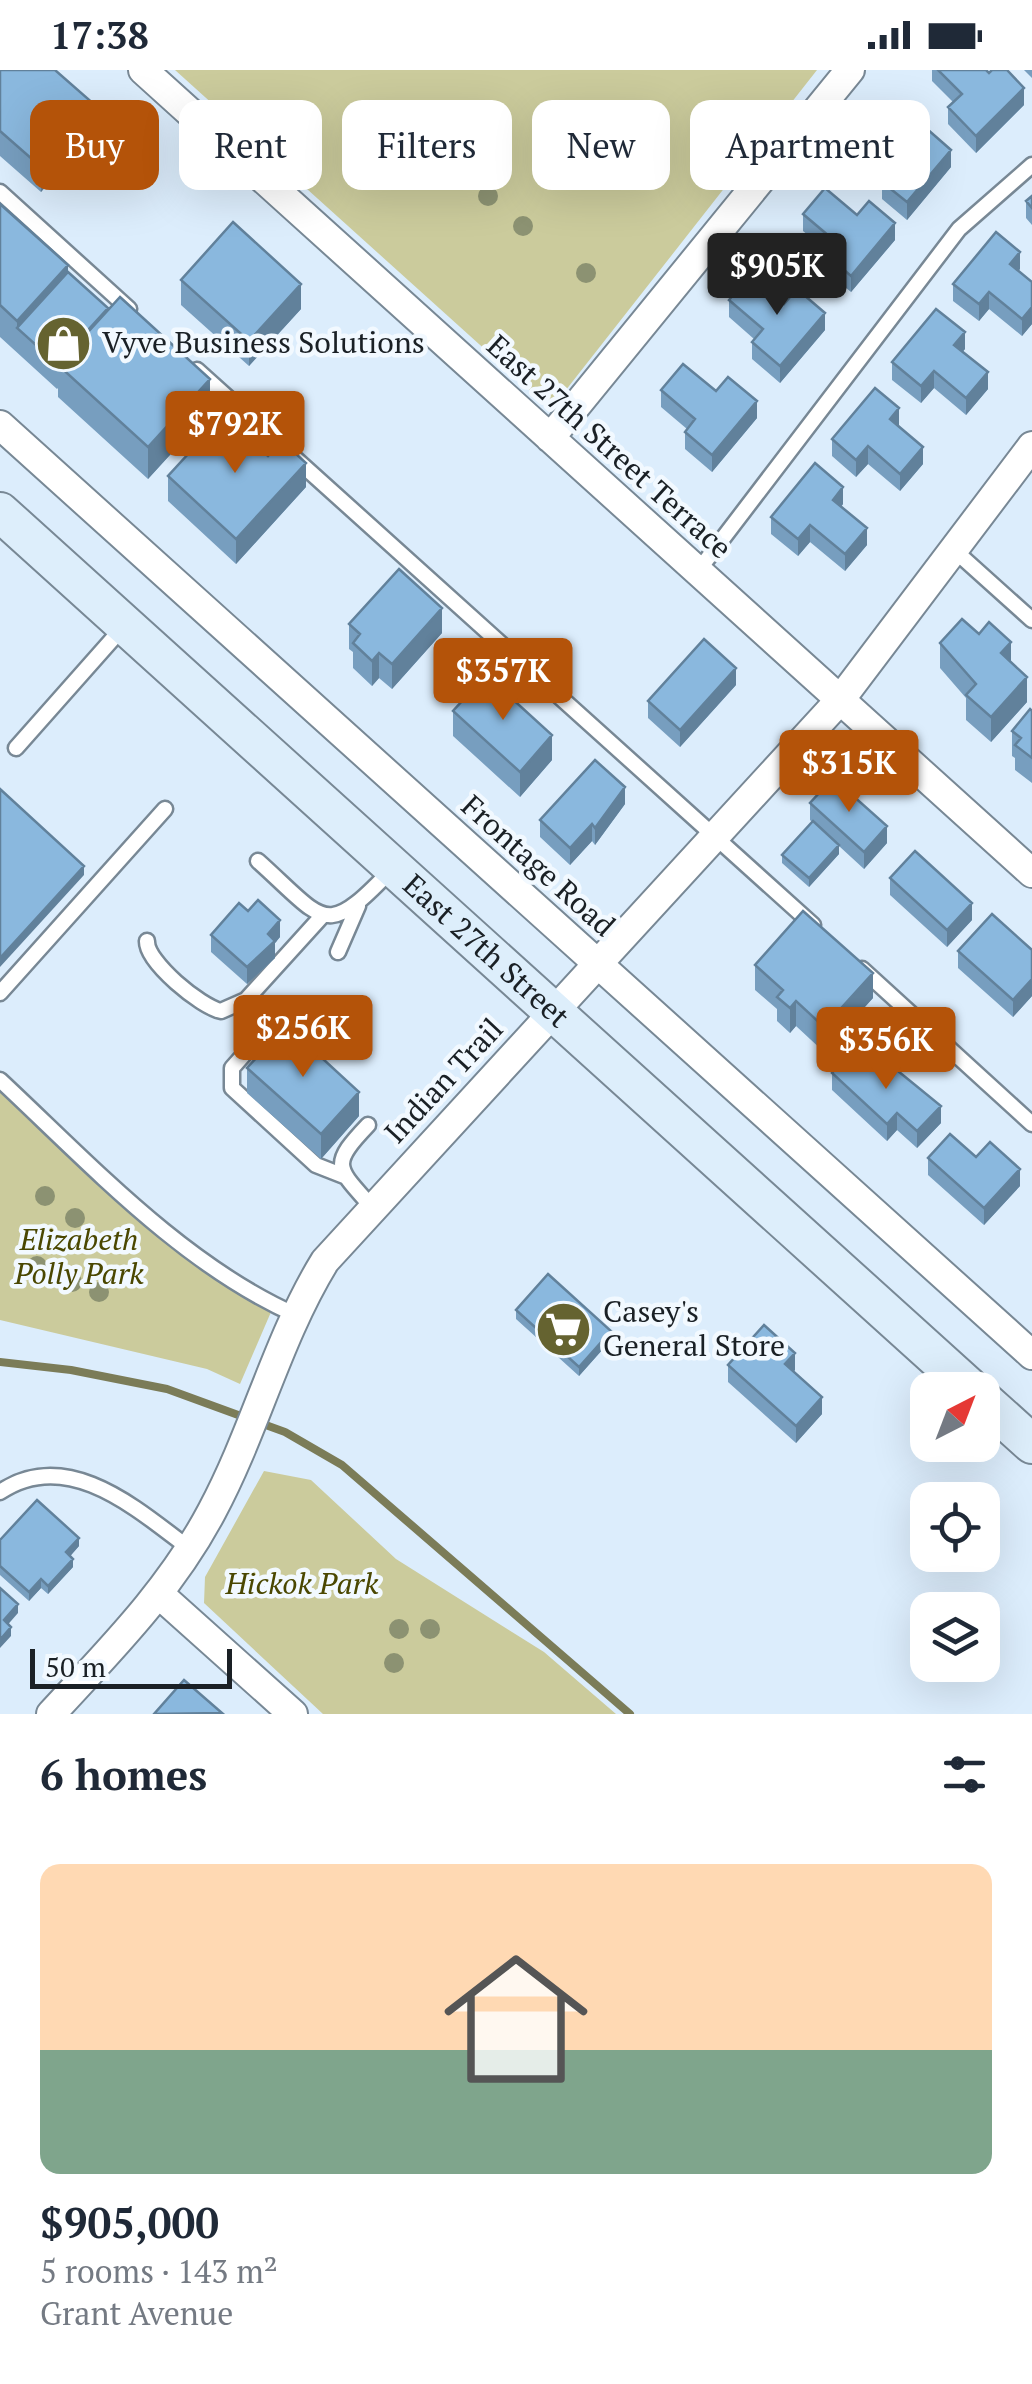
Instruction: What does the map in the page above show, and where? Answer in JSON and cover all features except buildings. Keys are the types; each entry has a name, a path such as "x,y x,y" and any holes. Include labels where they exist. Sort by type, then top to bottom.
{"main road":[{"name":"East 27th Street","path":"0,512 952,1372"},
{"path":"1000,1415 1032,1444"}],"street":[{"name":"East 27th Street Terrace","path":"142,70 1032,873"},
{"path":"550,438 850,70"},
{"name":"Frontage Road","path":"0,425 1032,1355"},
{"name":"Indian Trail","path":"51,1714 160,1594 190,1549 325,1261 371,1206 840,700 1032,446"},
{"path":"160,1594 293,1714"}],"lane":[{"path":"698,571 960,229 1032,165"},
{"path":"0,192 146,324"},
{"path":"190,363 819,931"},
{"path":"953,550 1032,620"},
{"path":"16,748 124,626"},
{"path":"0,994 165,809"},
{"path":"258,861 323,915 342,916 394,868"},
{"path":"338,952 359,903"},
{"path":"147,941 153,960 203,1004 222,1011 246,1000 323,915"},
{"path":"848,956 1032,1124"},
{"path":"265,1031 232,1068 232,1088 316,1166 344,1176 371,1206"},
{"path":"0,1080 162,1226 258,1298 296,1316"},
{"path":"344,1176 342,1154 368,1125"},
{"path":"0,1492 22,1481 56,1477 95,1484 116,1494 190,1549"}],"green space":[{"path":"175,70 817,70 793,100 690,100 690,190 723,190 551,409 308,190 322,190 322,100 208,100"},
{"name":"Elizabeth Polly Park","path":"0,1080 162,1226 274,1305 240,1384 207,1369 0,1320"},
{"name":"Hickok Park","path":"264,1471 311,1480 396,1559 544,1652 616,1714 323,1714 204,1603 205,1577"}],"waterway":[{"path":"0,1362 71,1370 167,1389 285,1432 342,1465 630,1714"}],"place":[{"name":"Vyve Business Solutions","path":"63,343"},
{"name":"Casey's General Store","path":"564,1329"}]}
